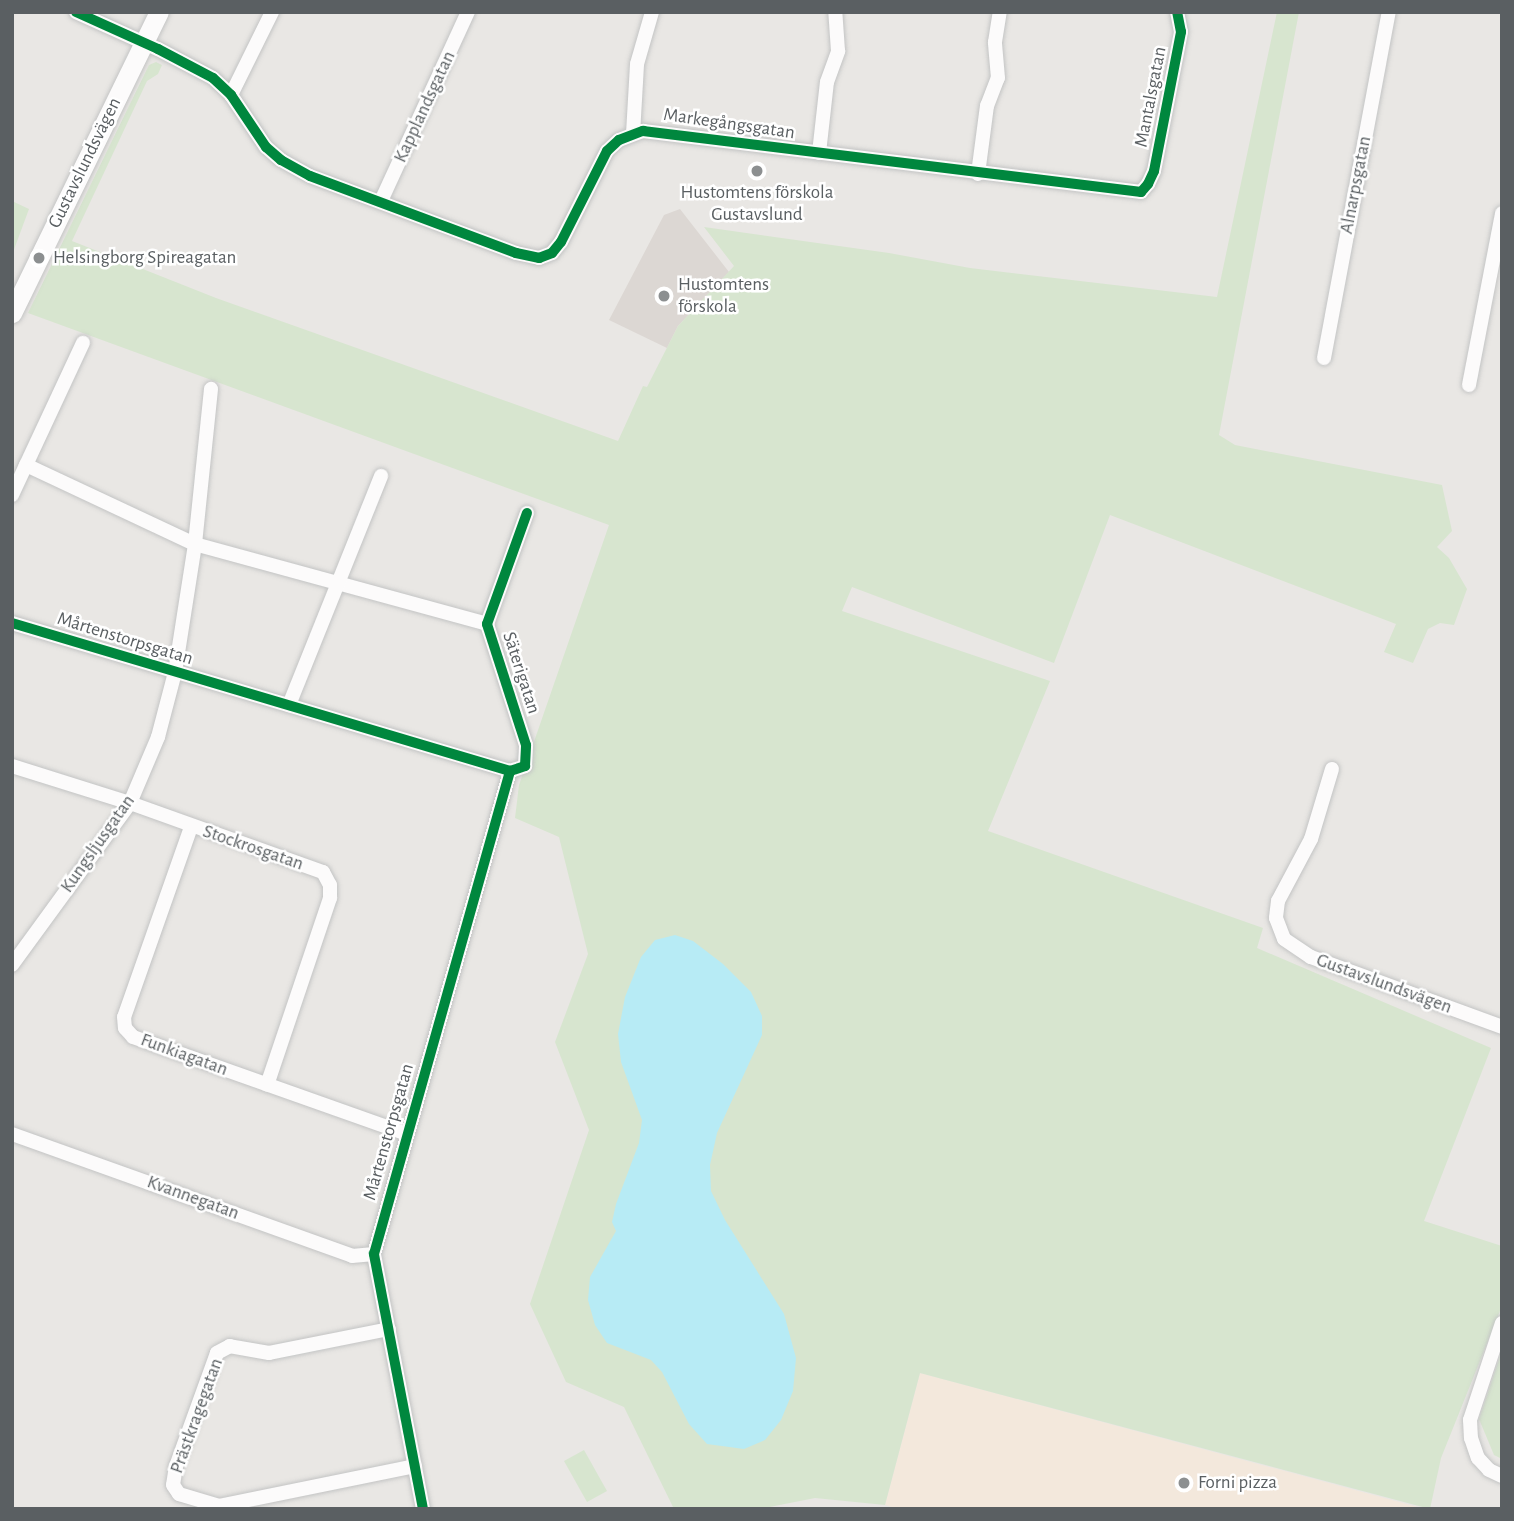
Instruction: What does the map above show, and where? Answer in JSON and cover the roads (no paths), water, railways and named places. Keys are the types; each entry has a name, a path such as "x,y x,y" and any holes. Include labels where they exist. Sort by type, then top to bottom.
{"street":[{"path":"76,12 213,78 231,95 266,146 281,160 310,176 516,253 543,257 552,253 561,242 607,151 633,134 637,64 652,12"},
{"name":"Gustavslundsvägen","path":"12,313 159,12"},
{"path":"231,95 272,12"},
{"name":"Kapplandsgatan","path":"381,201 468,12"},
{"path":"820,153 827,82 838,51 835,12"},
{"path":"978,174 987,106 998,78 995,48 1000,12"},
{"name":"Mantalsgatan","path":"1146,188 1154,171 1181,32 1177,12"},
{"name":"Alnarpsgatan","path":"1324,358 1389,12"},
{"name":"Markegångsgatan","path":"633,134 651,131 1137,192 1146,188"},
{"path":"1469,385 1502,213"},
{"path":"12,495 83,343"},
{"path":"175,672 195,544 211,389"},
{"name":"Säterigatan","path":"26,465 195,544 486,624"},
{"path":"289,705 382,476"},
{"name":"Säterigatan","path":"510,771 525,766 526,745 486,624 527,513"},
{"name":"Mårtenstorpsgatan","path":"12,624 510,771 374,1254 423,1509"},
{"name":"Kungsljusgatan","path":"12,965 130,803 158,737 175,672"},
{"name":"Stockrosgatan","path":"12,766 130,803 323,872 330,885 330,898 267,1085"},
{"name":"Gustavslundsvägen","path":"1332,769 1311,839 1278,901 1276,919 1284,939 1311,957 1502,1027"},
{"name":"Funkiagatan","path":"191,827 124,1017 125,1028 133,1037 407,1134"},
{"name":"Kvannegatan","path":"12,1134 352,1256 374,1254"},
{"path":"1502,1323 1475,1400 1470,1429 1478,1458 1489,1470 1502,1476"},
{"name":"Prästkragegatan","path":"389,1329 270,1353 230,1346 217,1353 176,1466 173,1485 179,1494 219,1506 415,1466"}],"water":[{"path":"675,935 693,941 723,964 751,992 762,1016 762,1035 717,1133 710,1165 711,1191 725,1220 784,1314 796,1358 793,1391 781,1420 765,1440 744,1449 707,1444 689,1424 662,1372 651,1360 607,1343 595,1325 588,1300 590,1277 616,1231 612,1222 616,1204 639,1143 642,1120 621,1062 618,1034 625,997 641,957 655,940"}],"place":[{"name":"Hustomtens förskola Gustavslund","path":"757,171"},
{"name":"Helsingborg Spireagatan","path":"39,258"},
{"name":"Hustomtens förskola","path":"664,296"},
{"name":"Forni pizza","path":"1184,1483"}]}
